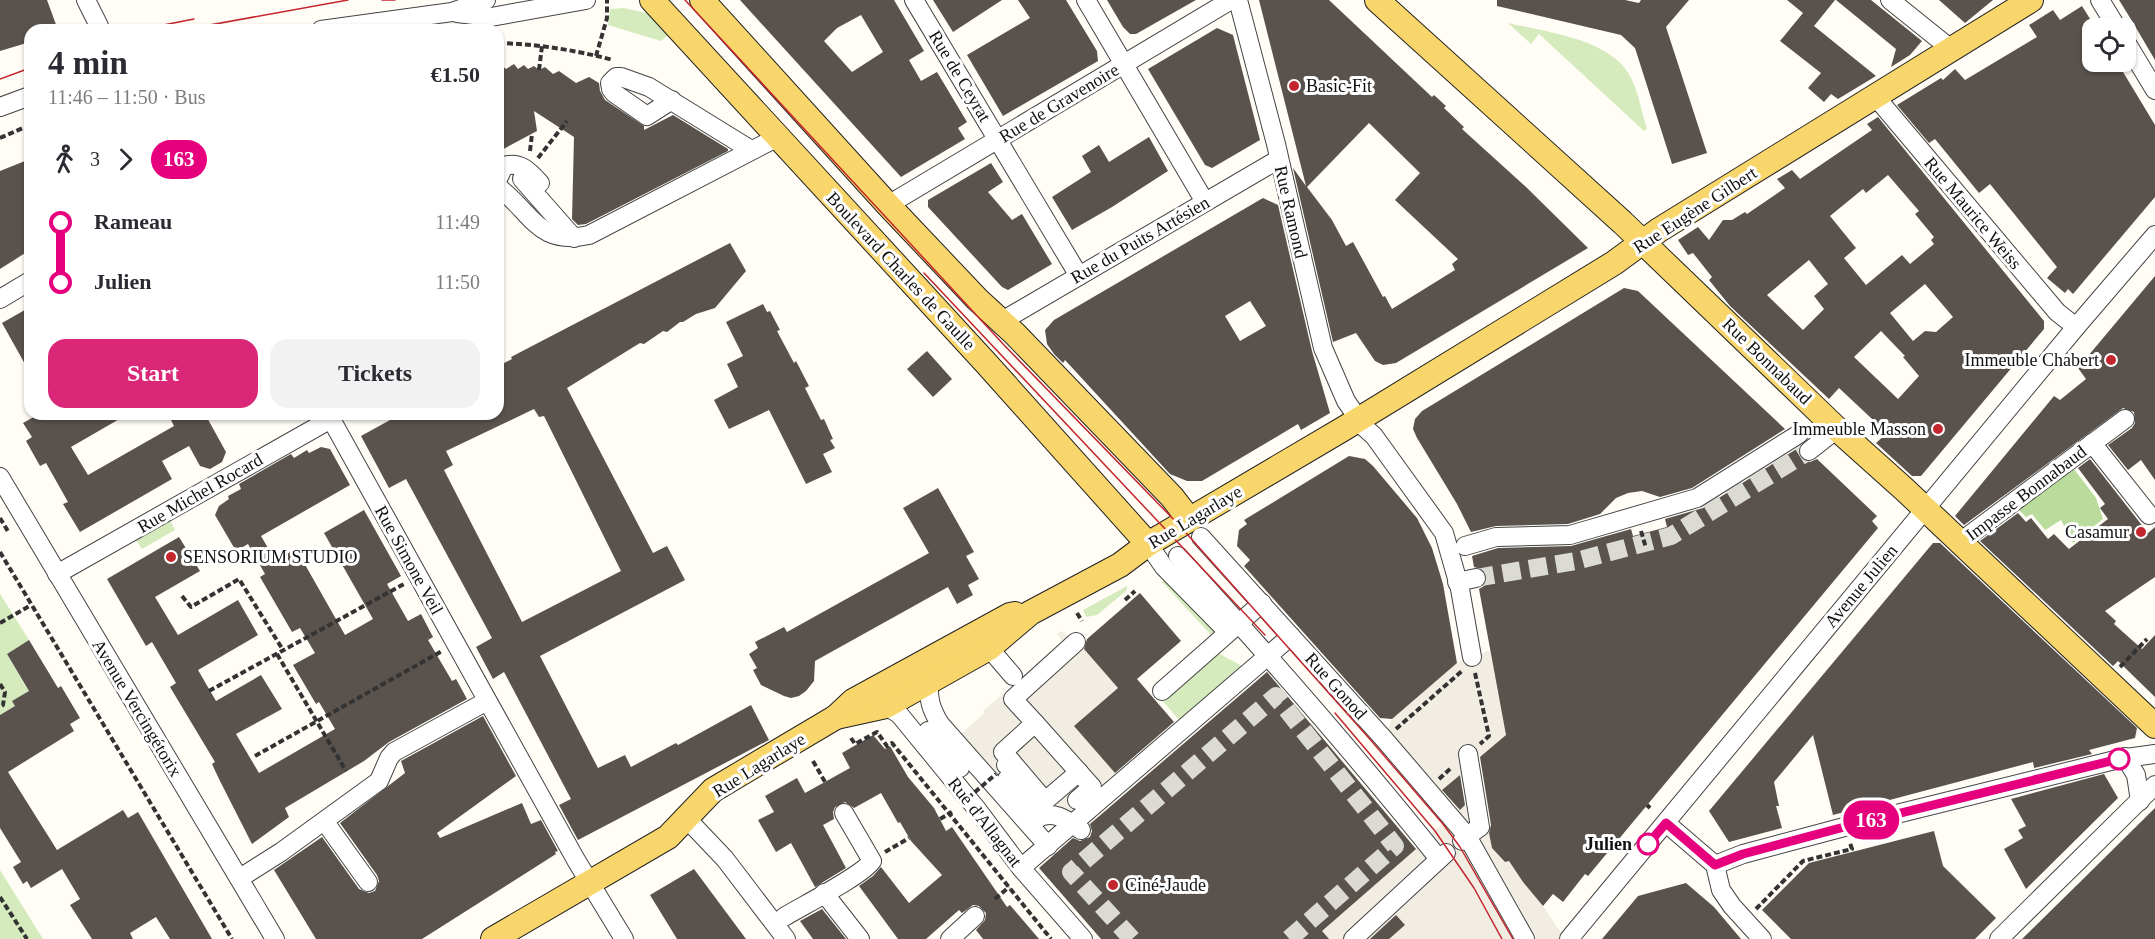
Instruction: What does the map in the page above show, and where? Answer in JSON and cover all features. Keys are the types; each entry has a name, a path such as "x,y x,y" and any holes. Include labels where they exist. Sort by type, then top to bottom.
{"main road":[{"name":"Boulevard Charles de Gaulle","path":"652,0 985,362 1148,544"},
{"name":"Boulevard Charles de Gaulle","path":"702,0 888,205 1172,497 1195,528"},
{"name":"Rue Bonnabaud","path":"1377,0 1642,242 1837,429 2155,726"},
{"name":"Rue Eugène Gilbert","path":"1359,419 1614,263 1642,242 2031,0"},
{"name":"Rue Lagarlaye","path":"493,939 668,837 713,790 836,717 853,701 936,655 1120,565 1148,544 1195,528 1359,419"},
{"name":"Rue Lagarlaye","path":"836,717 900,704 929,682 989,648 1020,614"}],"street":[{"path":"86,0 98,24"},
{"path":"365,24 452,12 486,0"},
{"path":"452,12 490,17 586,0"},
{"name":"Rue de Ceyrat","path":"914,0 1079,276"},
{"path":"1086,0 1205,202"},
{"name":"Rue de Gravenoire","path":"888,205 1231,0"},
{"name":"Rue Ramond","path":"1238,0 1276,144 1323,348 1346,401 1364,427 1374,435 1444,533 1459,586 1472,660"},
{"path":"1890,0 1951,49"},
{"path":"2100,0 2111,18"},
{"path":"2136,59 2155,90"},
{"name":"Rue Maurice Weiss","path":"1875,96 2057,312 2076,327"},
{"path":"0,107 24,98"},
{"path":"672,100 751,150"},
{"path":"504,191 512,197 530,220 548,233 574,238 589,234 778,137"},
{"name":"Rue du Puits Artésien","path":"1002,321 1279,159"},
{"path":"504,166 512,163 522,166 525,175 574,238"},
{"path":"525,175 552,198"},
{"name":"Avenue Julien","path":"1569,939 2076,327 2155,235"},
{"path":"0,299 24,285"},
{"name":"Impasse Bonnabaud","path":"1960,542 2125,419"},
{"name":"Rue Michel Rocard","path":"63,571 329,420"},
{"name":"Rue Simone Veil","path":"332,420 590,883 624,939"},
{"path":"1809,451 1837,429"},
{"path":"1465,546 1496,537 1570,535 1697,498 1799,434"},
{"name":"Impasse Bonnabaud","path":"2092,443 2149,515"},
{"name":"Avenue Vercingétorix","path":"0,477 63,571 275,939"},
{"name":"Rue Gonod","path":"1195,528 1427,789 1465,838 1521,937"},
{"path":"1148,544 1164,567 1231,625"},
{"name":"Rue Gonod","path":"1178,556 1231,625 1269,656 1401,811 1443,856 1353,939"},
{"path":"1459,586 1476,578"},
{"path":"1162,691 1231,625 1262,603"},
{"path":"1072,816 1291,636"},
{"path":"1021,868 1048,846 1092,787 1012,699 1076,642"},
{"path":"989,648 1013,676"},
{"path":"936,655 909,682 900,704 960,768"},
{"path":"929,682 928,699 940,724 1048,846"},
{"path":"240,878 325,822 379,781 394,752 488,701"},
{"name":"Rue d'Allagnat","path":"900,704 899,714 976,808 1021,868 1083,939"},
{"path":"1035,723 1003,752 1004,767 1035,820 1042,809 1079,772"},
{"path":"1465,838 1480,827 1467,754"},
{"path":"1715,865 1743,854 1848,826 2125,757 2155,754"},
{"path":"2125,757 2136,775 2140,801"},
{"path":"1999,939 2155,785"},
{"path":"1042,809 1072,816"},
{"path":"784,917 868,866 872,861 844,813"},
{"path":"686,818 725,859 786,939"},
{"path":"325,822 368,882"},
{"path":"1666,823 1715,865 1721,890 1732,906 1762,939"},
{"path":"824,893 860,939"},
{"path":"950,939 975,916"}],"path":[{"path":"596,56 607,18 608,0"},
{"path":"504,43 542,46 615,61"},
{"path":"539,70 542,46"},
{"path":"525,175 567,121"},
{"path":"0,138 24,128"},
{"path":"0,552 232,939"},
{"path":"209,691 418,576"},
{"path":"182,596 190,607 239,579 283,650"},
{"path":"1125,600 1135,591"},
{"path":"0,623 31,604"},
{"path":"1077,613 1082,621"},
{"path":"2117,670 2147,639"},
{"path":"255,756 456,644"},
{"path":"277,654 346,771"},
{"path":"1384,739 1472,660 1489,736 1427,789"},
{"path":"0,684 5,692 3,705 0,707"},
{"path":"851,738 855,744 877,732 887,746 893,741 1051,939"},
{"path":"813,761 825,782"},
{"path":"940,819 1004,767"},
{"path":"872,861 909,838"},
{"path":"1755,910 1803,861 1852,849 1851,846"},
{"path":"994,899 1009,887"},
{"path":"0,897 27,939"}],"green space":[{"path":"624,8 651,14 674,30 661,41 608,25 610,9"},
{"path":"1508,23 1559,34 1595,46 1611,55 1623,66 1632,80 1647,129 1644,131 1539,34 1531,44"},
{"path":"2074,469 2096,498 2103,519 2073,543 2061,520 2045,530 2032,514 2026,517 2019,510"},
{"path":"170,520 175,530 142,549 136,540"},
{"path":"1167,578 1216,630 1211,635 1162,582"},
{"path":"1127,586 1127,590 1097,615 1086,617 1083,610"},
{"path":"0,594 29,640 7,654 31,695 28,692 13,701 15,706 0,715"},
{"path":"1218,653 1242,666 1179,720 1162,700"},
{"path":"0,870 43,939 0,939"}],"shaded area":[{"path":"1062,631 1070,638 1075,637 1118,688 1074,726 1115,773 1083,802 1096,818 1070,841 1056,825 1032,820 960,735 983,714 984,710 1063,642 1057,634"},
{"path":"1490,651 1506,735 1476,761 1492,848 1505,862 1509,860 1565,939 1329,939 1322,931 1450,817 1384,739 1392,719 1457,663","holes":["1461,774 1468,803 1458,811 1442,791"]}],"building":[{"path":"0,0 47,0 56,24 24,24 24,44 0,51"},
{"path":"740,0 894,0 924,51 909,60 921,81 937,72 967,122 958,128 965,139 901,177","holes":["861,15 883,52 852,72 824,41 837,28"]},
{"path":"933,0 1002,0 953,32"},
{"path":"1018,0 1066,0 1097,51 1098,61 1003,116 967,55 1030,18"},
{"path":"1107,0 1196,0 1136,34 1130,34 1123,27"},
{"path":"1259,0 1329,0 1432,97 1434,95 1446,106 1444,108 1464,127 1462,129 1588,248 1396,363 1383,365 1375,361 1356,333 1333,342 1293,168 1306,186","holes":["1369,123 1420,173 1395,200 1458,259 1452,264 1455,270 1392,309 1353,242 1346,246 1332,220 1307,187"]},
{"path":"1497,0 1625,0 1639,3 1641,0 1689,0 1666,27 1707,153 1672,164 1635,48 1621,35 1497,6"},
{"path":"1787,0 1835,0 1814,26 1876,76 1838,99 1831,94 1824,102 1808,88 1821,73 1780,41 1803,13"},
{"path":"1836,0 1871,0 1922,41 1910,55 1891,67 1896,49"},
{"path":"1939,0 1993,0 1965,23"},
{"path":"2119,0 2155,0 2155,60 2136,28 2136,18 2130,18"},
{"path":"2082,6 2090,18 2082,18 2082,72 2123,72 2155,125 2155,197 2073,294 2068,289 2065,293 2047,278 2057,267 1990,184 1979,193 1935,139 1929,143 1897,105 1941,78 1943,80 1955,69 1965,80 2037,37 2029,25 2053,10 2060,20"},
{"path":"1217,28 1233,35 1260,140 1212,168 1205,165 1148,69"},
{"path":"514,64 518,69 524,65 528,69 534,66 539,70 545,67 553,74 559,71 576,83 589,77 599,83 605,100 644,126 644,130 673,115 728,151 586,224 578,225 572,219 574,137 534,111 537,131 504,149 504,67 506,69"},
{"path":"1878,117 2044,321 2044,329 1921,476 1912,476 1876,443 1887,433 1839,388 1829,399 1730,306 1709,280 1712,277 1693,253 1688,255 1678,240 1698,227 1709,240 1723,220 1732,220 1745,212 1747,214 1785,188 1777,179 1792,170 1800,179 1872,130 1867,124","holes":["1888,175 1919,211 1915,214 1934,237 1931,240 1934,244 1910,264 1902,255 1866,285 1844,258 1856,248 1830,216 1863,189 1866,193","1809,260 1828,284 1814,296 1824,309 1803,330 1767,295","1925,284 1953,317 1936,332 1925,331 1913,341 1890,313","1881,331 1905,356 1903,357 1919,376 1898,399 1854,357"]},
{"path":"1149,137 1168,171 1072,230 1052,197 1091,172 1082,156 1099,145 1109,162"},
{"path":"24,161 24,254 0,269 0,171"},
{"path":"991,163 1003,182 988,192 1012,220 1022,214 1052,264 1008,290 1002,287 928,207 928,200"},
{"path":"1263,198 1278,205 1312,351 1330,413 1301,430 1298,424 1202,481 1187,481 1170,474 1065,360 1063,363 1054,354 1047,344 1045,330 1054,320","holes":["1250,301 1266,326 1240,341 1225,316"]},
{"path":"730,243 746,271 715,308 680,322 644,344 640,343 567,388 653,553 667,546 685,580 540,656 598,768 625,755 631,767 676,743 678,745 751,705 769,740 578,840 559,805 571,799 504,672 493,679 476,647 492,638 406,479 389,488 361,436 390,420 504,420 504,363 512,359 511,357","holes":["534,409 539,417 544,416 621,571 522,622 444,470 453,465 446,451"]},
{"path":"2155,276 2155,480 2141,460 2128,470 2108,445 2132,428 2135,423 2134,412 2123,408 1964,525 1955,516 2054,396 2060,400 2086,379 2078,368"},
{"path":"1624,288 1638,291 1785,429 1692,488 1660,497 1642,491 1628,493 1616,498 1600,514 1568,524 1496,526 1471,532 1457,504 1417,438 1413,429 1415,419 1422,411"},
{"path":"763,304 767,312 770,311 780,330 777,331 809,386 805,388 833,439 830,440 835,448 823,454 832,472 806,484 769,410 729,429 714,400 738,387 727,364 743,356 726,322"},
{"path":"24,310 24,362 2,323"},
{"path":"927,351 952,379 933,397 907,369"},
{"path":"28,420 118,420 71,447 88,475 174,426 171,420 208,420 226,452 222,462 210,469 200,466 189,446 162,461 172,479 80,532 63,504 68,502 46,463 40,466 26,441 32,437 23,423"},
{"path":"321,447 330,449 350,485 261,536 275,560 291,551 294,557 299,554 345,635 373,619 324,533 364,510 401,576 387,584 408,621 421,614 433,637 428,640 452,681 456,679 467,699 389,742 364,761 285,808 289,817 252,844 212,764 215,762 170,687 176,683 152,642 146,646 107,579 179,537 200,571 155,597 178,635 238,600 258,635 198,670 216,701 261,675 282,709 236,734 259,773 335,729 319,702 316,704 293,665 315,653 300,628 292,632 260,577 265,574 248,544 236,551 215,515 219,506 229,499 228,496 241,489 239,484 291,454 294,458 307,450 309,453"},
{"path":"1798,448 1801,458 1810,462 1817,459 1877,516 1872,521 1878,528 1588,876 1585,874 1563,902 1553,894 1543,906 1509,861 1505,862 1492,848 1489,833 1491,825 1480,757 1506,735 1479,589 1484,586 1487,576 1484,570 1474,567 1472,556 1498,548 1571,546 1631,529 1633,536 1667,527 1665,519 1703,508"},
{"path":"1349,456 1365,459 1373,466 1417,518 1432,548 1443,584 1457,663 1392,719 1380,718 1244,566 1250,560 1237,546 1239,530 1247,524 1244,520"},
{"path":"2090,459 2148,533 2155,527 2155,577 2105,611 2116,621 2114,624 2142,649 2155,635 2155,697 2118,661 2113,666 1980,541 2018,513 2026,522 2031,518 2048,539 2054,534 2069,549 2108,519 2100,508 2105,504 2078,468"},
{"path":"938,488 974,552 966,556 979,579 968,585 973,595 957,604 948,587 815,661 814,681 799,696 791,698 784,696 761,685 753,670 757,668 749,654 758,648 755,642 784,627 787,632 929,553 903,508"},
{"path":"1933,543 1940,543 2137,728 2135,738 2089,750 2092,754 2034,768 2033,762 1833,815 1813,735 1774,782 1779,806 1776,806 1782,828 1729,842 1709,811"},
{"path":"1140,593 1181,641 1137,679 1174,722 1115,773 1074,726 1118,688 1084,649 1087,639"},
{"path":"29,640 58,688 61,686 80,718 70,724 74,731 8,772 57,850 123,810 128,818 138,812 212,939 170,939 156,917 130,933 133,939 92,939 70,905 80,899 62,869 31,888 27,881 23,884 13,867 21,862 0,828 0,715 15,706 12,701 29,691 7,654"},
{"path":"1267,672 1416,849 1322,931 1329,939 1101,939 1039,868 1073,838 1080,841 1090,837 1092,831 1090,824"},
{"path":"483,716 516,776 437,833 440,838 522,803 531,824 541,820 558,851 555,852 556,854 422,939 316,939 274,870 322,837 359,889 369,893 375,891 379,881 377,875 340,823 405,773 401,761"},
{"path":"873,735 885,749 890,746 908,777 934,808 946,831 952,827 1007,907 1010,905 1039,939 983,939 976,930 985,920 986,913 979,906 973,905 962,913 959,910 926,939 898,939 859,886 881,867 909,903 942,875 911,841 881,793 854,808 845,802 835,807 834,819 823,825 846,868 815,887 791,843 776,852 758,820 774,812 765,796 797,778 805,793 850,768 842,753"},
{"path":"2104,774 2118,798 2026,889 2004,849 2023,838 2018,830 2026,826 2011,799"},
{"path":"1460,775 1465,805 1460,810 1442,790"},
{"path":"2155,808 2155,939 2022,939 2077,885"},
{"path":"1934,831 1943,866 1996,918 1975,939 1791,939 1762,910 1809,863"},
{"path":"694,869 746,939 677,939 650,895"},
{"path":"1686,883 1714,907 1741,939 1602,939 1638,896"},
{"path":"822,909 846,939 813,939 800,921"},
{"path":"1396,915 1405,925 1389,939 1370,939"}],"tunnel":[{"path":"1476,578 1576,561 1671,536 1809,451"},
{"path":"1132,939 1071,872 1276,696 1395,846 1289,939"}],"tram line":[{"path":"215,24 348,0"},
{"path":"382,0 395,0"},
{"path":"685,0 1004,345 1179,525 1368,737 1460,847 1513,939"},
{"path":"169,24 194,19"},
{"path":"0,79 24,70"},
{"path":"924,273 1265,635"},
{"path":"1335,713 1435,831 1474,888 1502,939"}],"bus line":[{"name":"163","path":"1648,844 1666,823 1715,865 1743,854 1848,826 2119,759"}],"place":[{"name":"Basic-Fit","path":"1294,86"},
{"name":"Immeuble Chabert","path":"2111,360"},
{"name":"Immeuble Masson","path":"1938,429"},
{"name":"Casamur","path":"2141,532"},
{"name":"SENSORIUM STUDIO","path":"171,557"},
{"name":"Julien","path":"1648,844"},
{"name":"Ciné-Jaude","path":"1113,885"}]}
